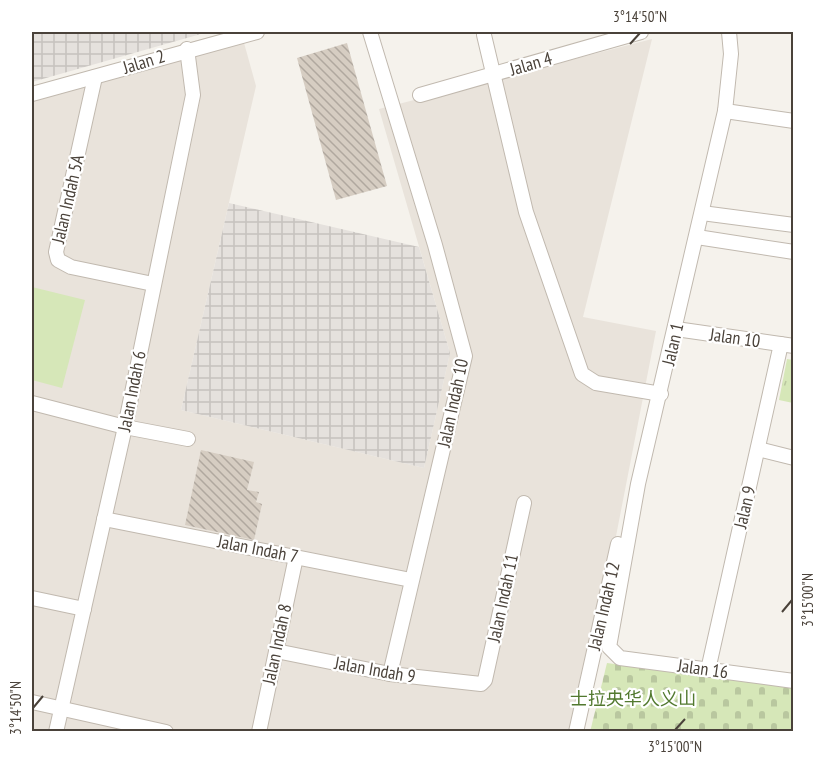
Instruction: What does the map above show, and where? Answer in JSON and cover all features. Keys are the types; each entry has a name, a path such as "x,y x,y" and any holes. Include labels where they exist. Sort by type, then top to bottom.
{"street":[{"name":"Jalan 2","path":"32,94 187,49 257,32"},
{"name":"Jalan Indah 10","path":"370,32 435,245 465,356 390,674"},
{"name":"Jalan 4","path":"420,95 641,32"},
{"name":"Jalan 1","path":"614,654 609,647 609,637 638,484 661,394 725,111 731,54 729,32"},
{"path":"484,35 526,212 582,374 596,382 661,394"},
{"name":"Jalan Indah 6","path":"56,732 125,427 193,95 187,49"},
{"name":"Jalan Indah 5A","path":"95,77 56,252 58,260 71,267 153,284"},
{"path":"725,111 794,121"},
{"path":"702,213 794,225"},
{"path":"697,237 794,252"},
{"name":"Jalan 10","path":"676,329 787,345"},
{"name":"Jalan 9","path":"708,670 758,449 787,345"},
{"path":"32,403 125,427 188,439"},
{"path":"758,449 794,458"},
{"name":"Jalan Indah 12","path":"576,732 629,492 638,484"},
{"name":"Jalan Indah 11","path":"474,686 485,680 524,503"},
{"name":"Jalan Indah 7","path":"104,519 411,580"},
{"name":"Jalan Indah 8","path":"259,732 296,557"},
{"path":"32,598 84,609"},
{"name":"Jalan Indah 9","path":"276,651 390,674 474,686"},
{"name":"Jalan 16","path":"614,654 620,658 794,681"},
{"path":"32,702 166,732"}],"shaded area":[{"path":"32,32 208,32 32,82"},
{"path":"227,32 241,32 256,86 181,410 424,468 450,353 379,109 652,39 583,317 656,331 578,731 32,732 32,87"},
{"path":"229,203 419,247 450,353 424,468 181,410"}],"green space":[{"path":"32,287 85,300 62,388 32,380"},
{"path":"787,359 793,360 793,403 779,400"},
{"name":"士拉央华人义山","path":"607,663 793,688 793,731 590,732"}],"building":[{"path":"347,43 387,186 336,200 297,58"},
{"path":"201,450 254,462 247,490 259,492 256,502 262,504 254,540 185,525"}]}
